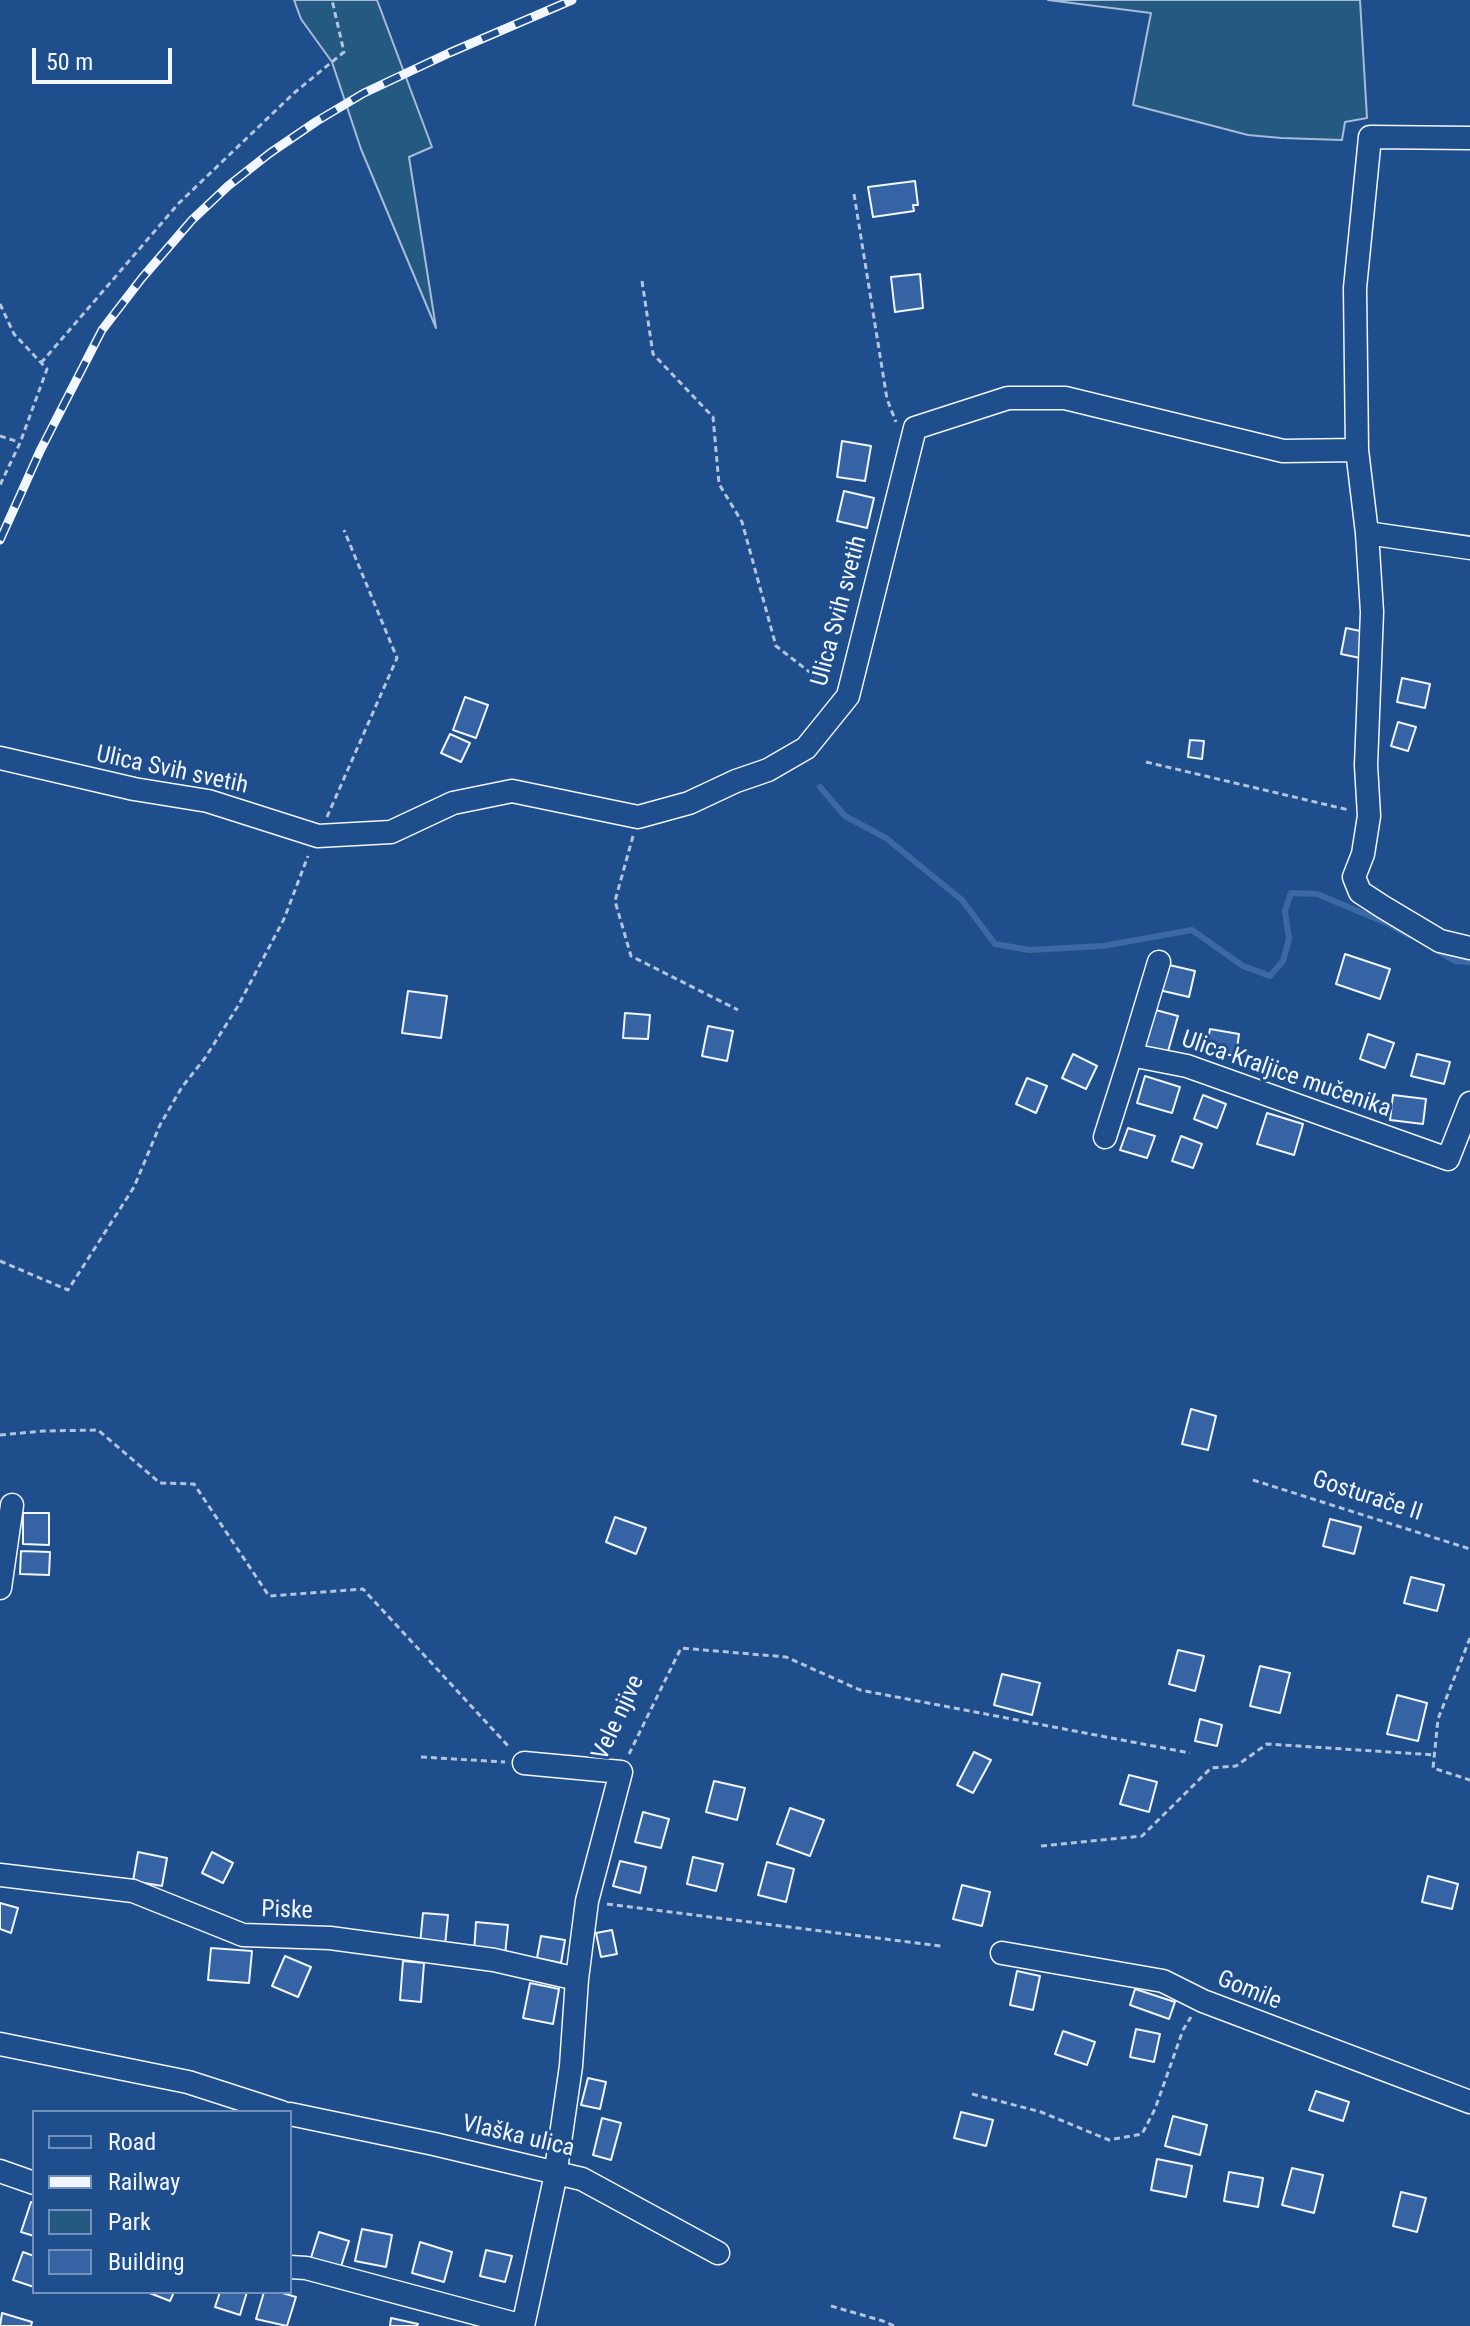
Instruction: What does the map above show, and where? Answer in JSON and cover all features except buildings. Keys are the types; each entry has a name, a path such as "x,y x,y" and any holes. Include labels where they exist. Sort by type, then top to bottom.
{"street":[{"path":"1470,138 1370,137 1355,288 1357,450 1372,612 1366,765 1369,816 1363,854 1354,877 1360,892 1440,941 1470,948"},
{"path":"915,428 1008,398 1065,398 1283,451 1357,450"},
{"name":"Ulica Svih svetih","path":"0,758 134,789 208,801 318,836 391,832 453,803 512,791 638,817 689,803 768,770 806,748 848,696 915,428"},
{"path":"1367,533 1470,548"},
{"path":"1105,1137 1159,962"},
{"name":"Ulica Kraljice mučenika","path":"1131,1055 1187,1066 1448,1159 1470,1103"},
{"path":"0,1588 12,1505"},
{"path":"524,1763 621,1772"},
{"name":"Vele njive","path":"523,2326 554,2173 571,2066 577,1979 587,1901 621,1772"},
{"name":"Piske","path":"0,1875 133,1891 243,1935 330,1938 494,1960 577,1979"},
{"name":"Gomile","path":"1002,1953 1163,1981 1203,2001 1470,2102"},
{"path":"0,2044 188,2082 275,2110"},
{"name":"Vlaška ulica","path":"292,2114 582,2179 718,2253"},
{"path":"0,2171 32,2182"},
{"path":"292,2267 306,2268 523,2326"}],"path":[{"path":"41,363 179,203 294,93 344,52 332,0"},
{"path":"854,194 887,399 897,423 915,428"},
{"path":"642,281 653,354 713,417 719,484 742,522 776,646 832,690 848,696"},
{"path":"0,304 14,334 47,369 20,443 0,485"},
{"path":"0,436 20,443"},
{"path":"0,1261 68,1290 134,1187 160,1125 182,1087 205,1058 238,1006 284,919 308,855 397,658 344,530"},
{"path":"1146,762 1369,816"},
{"path":"638,817 615,901 631,956 738,1010"},
{"path":"0,1435 98,1430 160,1483 194,1484 269,1596 363,1589 524,1763"},
{"name":"Gosturače II","path":"1253,1480 1470,1549"},
{"path":"1470,1638 1438,1719 1433,1768 1470,1780"},
{"name":"Vele njive","path":"621,1772 681,1648 786,1657 860,1690 1190,1753"},
{"path":"1041,1846 1142,1836 1211,1768 1236,1766 1267,1744 1435,1755"},
{"path":"421,1757 524,1763"},
{"path":"587,1901 941,1946"},
{"path":"972,2094 1041,2112 1109,2140 1142,2134 1155,2109 1183,2030 1203,2001"},
{"path":"831,2306 894,2326"}],"green space":[{"path":"294,0 377,0 432,147 409,157 436,328 361,149 332,62 301,19"},
{"path":"1048,0 1360,0 1367,118 1345,122 1342,140 1281,138 1248,135 1133,105 1151,13"}],"waterway":[{"path":"820,787 845,816 886,838 962,900 995,944 1029,950 1103,946 1192,930 1243,966 1270,976 1283,961 1289,939 1285,911 1291,893 1317,894 1409,935"},
{"path":"1436,950 1455,961 1470,962"}],"railway":[{"path":"0,540 40,451 102,330 192,220 228,186 270,153 364,93 572,0"}]}
